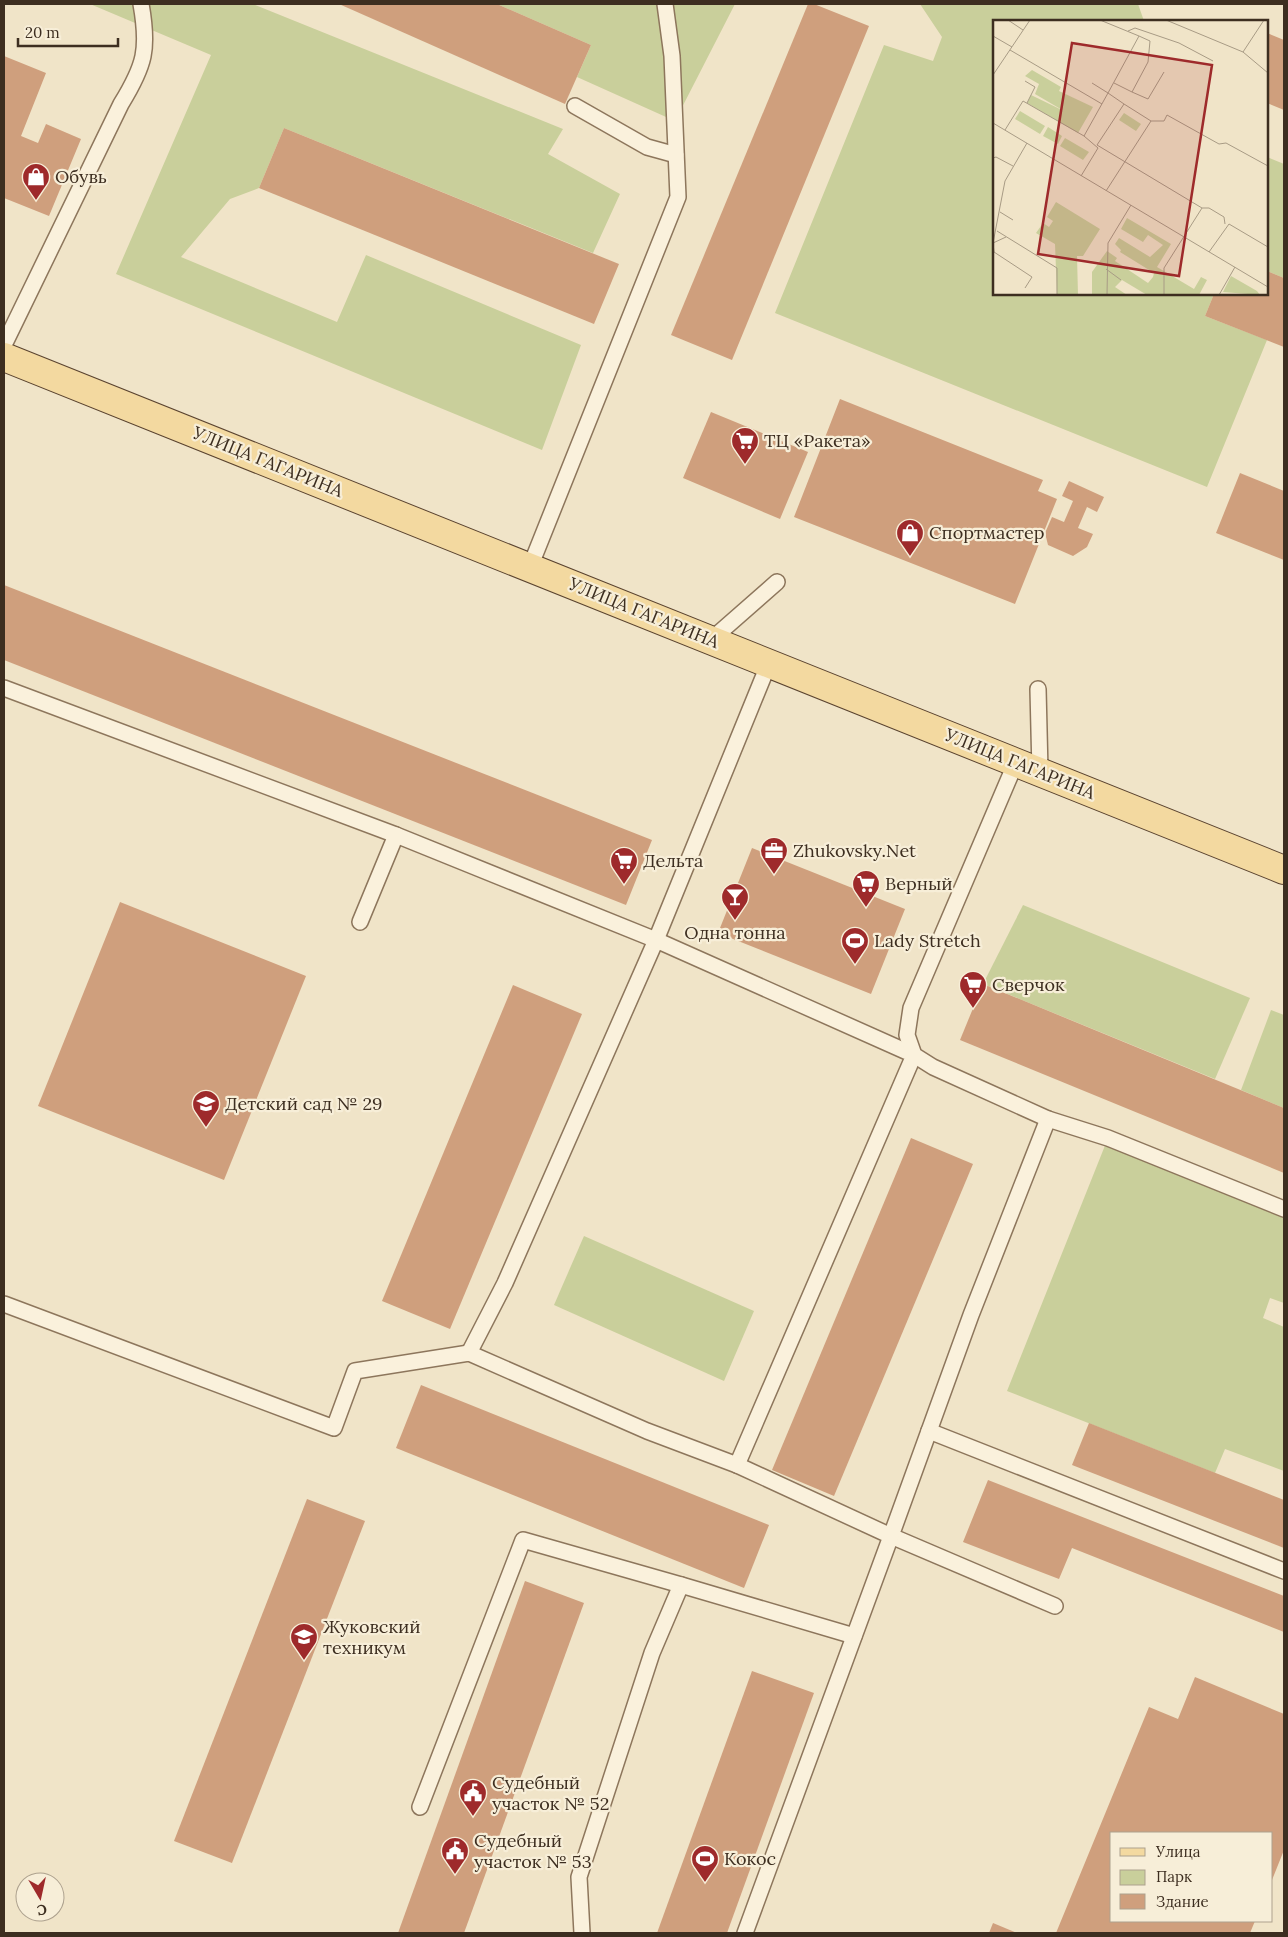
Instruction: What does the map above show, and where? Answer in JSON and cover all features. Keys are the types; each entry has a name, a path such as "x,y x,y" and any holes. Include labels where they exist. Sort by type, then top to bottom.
{"main road":[{"name":"УЛИЦА ГАГАРИНА","path":"4,357 1284,870"}],"lane":[{"path":"4,345 121,104 136,80 146,52 145,26 141,4"},
{"path":"530,567 678,197 672,56 665,4"},
{"path":"575,106 647,147 676,154"},
{"path":"711,640 777,582"},
{"path":"469,1353 505,1283 656,940 769,663"},
{"path":"4,688 396,835 656,940 914,1055 933,1067 1048,1119 1108,1138 1284,1209"},
{"path":"737,1465 914,1055 907,1035 911,1008 1028,767 1038,689"},
{"path":"360,922 396,835"},
{"path":"745,1933 971,1315 1048,1119"},
{"path":"4,1304 334,1428 355,1371 469,1353 647,1431 737,1465 891,1536 1055,1606"},
{"path":"929,1431 1284,1571"},
{"path":"420,1807 523,1540 854,1636"},
{"path":"582,1933 579,1876 652,1653 681,1585"}],"green space":[{"path":"90,4 253,4 563,129 548,154 620,194 593,253 284,128 259,188 230,199 181,257 337,322 366,255 581,345 542,450 116,274 211,55"},
{"path":"497,4 735,4 675,121 577,77 591,45"},
{"path":"920,4 1138,4 1144,20 993,20 993,295 1214,295 1205,316 1267,340 1207,487 775,313 884,45 933,61 942,37"},
{"path":"1268,157 1284,164 1284,278 1268,271"},
{"path":"1023,905 1250,998 1215,1079 983,984"},
{"path":"1271,1010 1284,1015 1284,1108 1241,1090"},
{"path":"1108,1138 1284,1209 1284,1303 1270,1298 1263,1318 1284,1327 1284,1471 1225,1449 1215,1473 1007,1391"},
{"path":"584,1236 754,1311 724,1381 554,1305"}],"building":[{"path":"339,4 497,4 591,45 565,104"},
{"path":"808,4 814,4 869,26 732,360 671,335"},
{"path":"1268,33 1284,40 1284,110 1268,103"},
{"path":"4,56 46,73 21,136 38,143 46,124 81,139 49,216 4,198"},
{"path":"284,128 619,264 594,324 259,188"},
{"path":"1268,271 1284,278 1284,347 1205,316 1214,295 1268,295"},
{"path":"840,399 1043,480 1038,491 1057,499 1015,604 794,517"},
{"name":"ТЦ «Ракета»","path":"711,412 808,452 780,519 683,478"},
{"path":"1240,473 1284,491 1284,560 1216,533"},
{"path":"1069,481 1104,497 1097,512 1087,507 1078,528 1093,534 1087,547 1073,556 1048,545 1045,533 1052,517 1064,522 1073,501 1062,496"},
{"path":"4,585 652,840 626,905 4,660"},
{"path":"752,848 905,909 871,994 718,933"},
{"path":"120,902 306,976 224,1180 38,1106"},
{"path":"983,984 1284,1108 1284,1173 960,1040"},
{"path":"513,985 582,1014 450,1329 382,1301"},
{"path":"911,1138 973,1164 834,1496 772,1470"},
{"path":"421,1385 769,1525 744,1588 396,1448"},
{"path":"1089,1423 1284,1500 1284,1548 1072,1465"},
{"path":"988,1480 1284,1596 1284,1632 1072,1548 1059,1579 963,1542"},
{"name":"Жуковский техникум","path":"307,1499 365,1521 232,1863 174,1841"},
{"path":"525,1581 584,1603 464,1933 398,1933"},
{"path":"752,1671 814,1693 727,1933 657,1933"},
{"path":"1195,1677 1284,1714 1284,1850 1273,1878 1273,1832 1110,1832 1110,1922 1255,1922 1250,1933 1056,1933 1149,1707 1178,1719"},
{"path":"993,1923 1017,1933 989,1933"}],"place":[{"name":"Обувь","path":"36,201"},
{"name":"ТЦ «Ракета»","path":"745,465"},
{"name":"Спортмастер","path":"910,557"},
{"name":"Zhukovsky.Net","path":"774,875"},
{"name":"Дельта","path":"624,885"},
{"name":"Верный","path":"866,908"},
{"name":"Одна тонна","path":"735,921"},
{"name":"Lady Stretch","path":"855,965"},
{"name":"Сверчок","path":"973,1009"},
{"name":"Детский сад № 29","path":"206,1128"},
{"name":"Жуковский техникум","path":"304,1661"},
{"name":"Судебный участок № 52","path":"473,1817"},
{"name":"Судебный участок № 53","path":"455,1875"},
{"name":"Кокос","path":"705,1883"}]}
